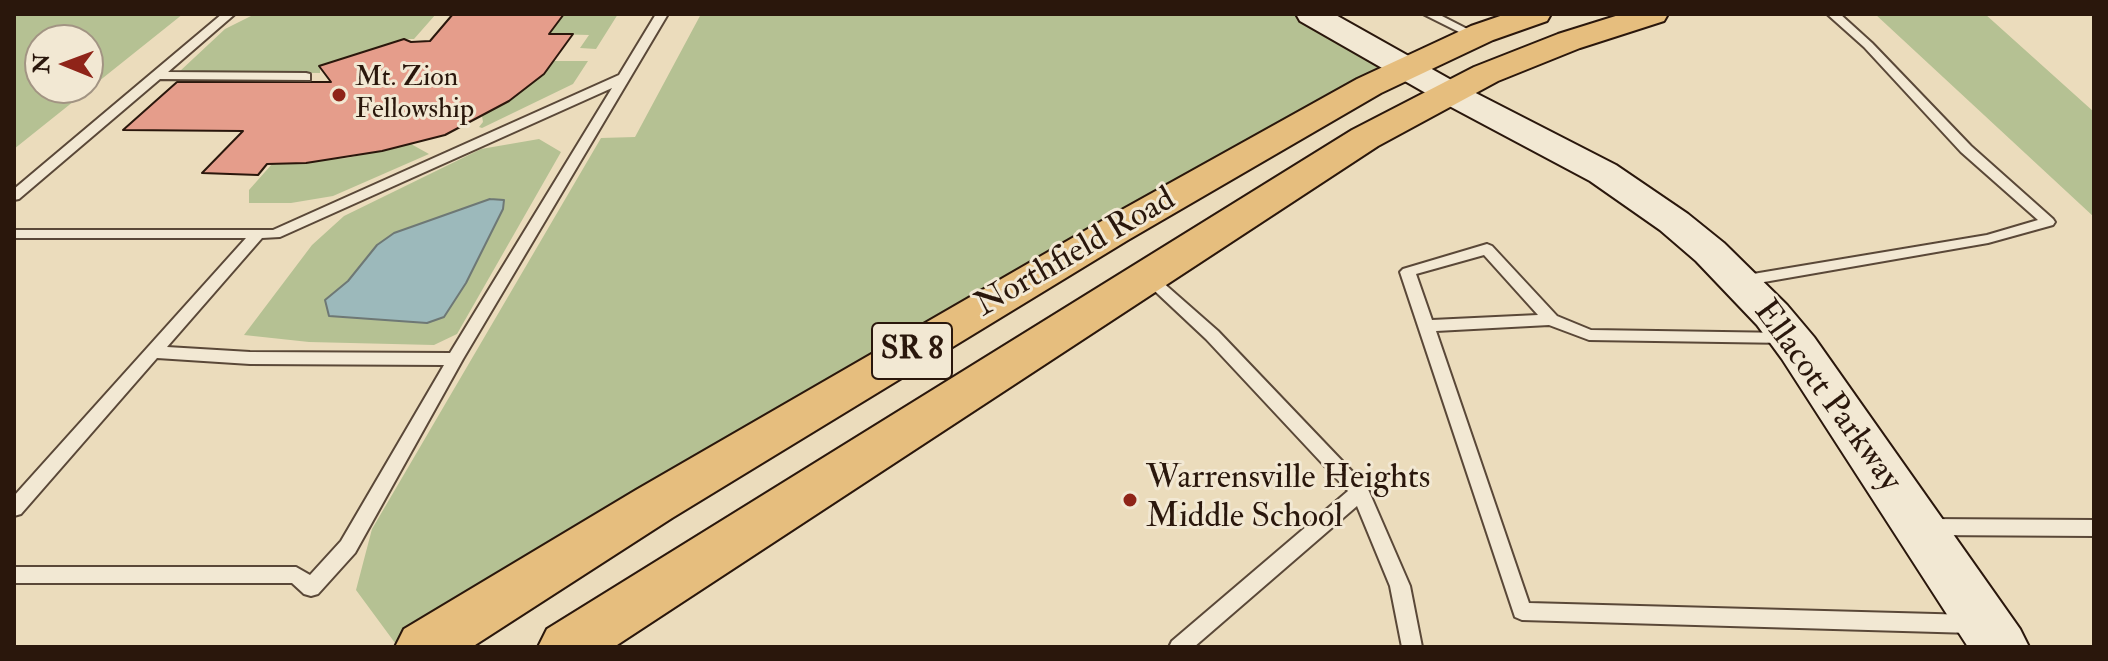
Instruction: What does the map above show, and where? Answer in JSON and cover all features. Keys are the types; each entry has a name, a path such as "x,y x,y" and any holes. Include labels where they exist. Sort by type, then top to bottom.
{"main road":[{"name":"Northfield Road","path":"424,647 654,504 1114,231 1405,67 1475,36 1536,14"},
{"name":"Northfield Road","path":"567,647 1365,138 1486,74 1653,14"}],"street":[{"name":"Ellacott Parkway","path":"1311,14 1450,93 1603,173 1674,222 1740,281 1790,338 1993,636"}],"lane":[{"path":"14,196 229,14"},
{"path":"14,575 296,575 311,588 348,547 455,359 662,14"},
{"path":"1429,14 1475,36"},
{"path":"1740,281 1988,239 2048,222 1966,149 1868,45 1833,14"},
{"path":"157,75 306,77"},
{"path":"14,234 275,234 624,78"},
{"path":"14,509 257,235"},
{"path":"1551,320 1487,249 1408,272 1522,611 1993,636"},
{"path":"1147,276 1212,335 1360,492 1400,586 1412,647"},
{"path":"1426,326 1551,320 1589,335 1790,338"},
{"path":"153,352 250,358 455,359"},
{"path":"1179,647 1360,492"},
{"path":"1919,527 2094,528"}],"green space":[{"path":"14,14 183,14 104,77 104,24 24,24 24,104 70,104 14,149"},
{"path":"255,14 436,14 414,39 403,39 320,66 320,73 179,72 225,29"},
{"path":"564,14 618,14 596,49 580,48 589,35 549,34"},
{"path":"701,14 1311,14 1405,67 398,647 356,590 372,529 601,138 635,137"},
{"path":"1875,14 1985,14 2094,112 2094,217"},
{"path":"553,61 588,61 573,84 479,127 483,122 482,116 538,79"},
{"path":"539,139 561,152 457,334 434,345 309,342 244,335 312,245 344,216 481,149"},
{"path":"411,144 429,154 333,196 291,203 249,203 249,190 272,164 347,158"}],"water":[{"path":"490,199 504,200 503,209 466,283 444,317 427,323 329,316 325,300 348,281 377,245 394,233"}],"building":[{"name":"Mt. Zion Fellowship","path":"453,14 564,14 549,34 573,34 544,74 509,101 445,135 382,151 306,163 267,164 258,175 202,173 243,131 123,130 177,82 331,82 319,66 404,39 411,42 430,41"}],"place":[{"name":"Mt. Zion Fellowship","path":"339,95"},
{"name":"Warrensville Heights Middle School","path":"1130,500"}]}
